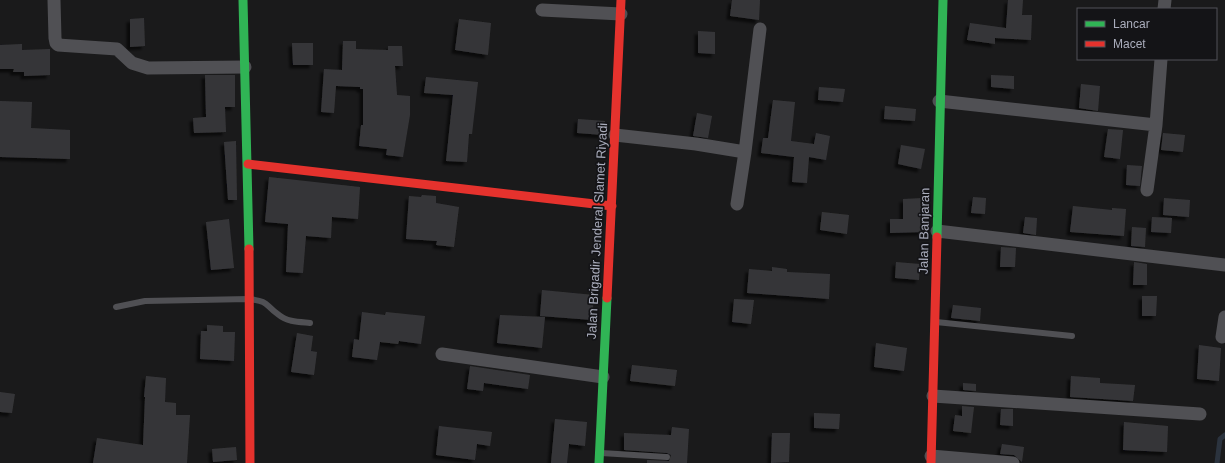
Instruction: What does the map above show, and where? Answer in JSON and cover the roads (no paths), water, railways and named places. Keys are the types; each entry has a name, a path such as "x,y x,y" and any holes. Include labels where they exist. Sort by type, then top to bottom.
{"street":[{"path":"54,0 55,38 58,45 117,50 132,63 148,68 245,67"},
{"path":"243,0 248,164 250,463"},
{"name":"Jalan Brigadir Jenderal Slamet Riyadi","path":"599,463 621,0"},
{"name":"Jalan Banjaran","path":"931,459 939,101 943,0"},
{"path":"542,10 621,14"},
{"path":"737,204 760,29"},
{"path":"1147,190 1156,125 1161,60"},
{"path":"939,101 1156,125"},
{"path":"615,135 696,144 745,152"},
{"path":"248,164 612,206"},
{"path":"937,231 1225,265"},
{"path":"1222,337 1225,317"},
{"path":"442,354 604,377"},
{"path":"933,396 1200,414"},
{"path":"931,459 1013,463"}],"lane":[{"path":"116,307 145,301 249,298 264,301 279,316 291,321 310,323"},
{"path":"935,321 1072,336"},
{"path":"600,453 667,457"}],"waterway":[{"path":"1217,463 1220,439 1225,435"}]}
